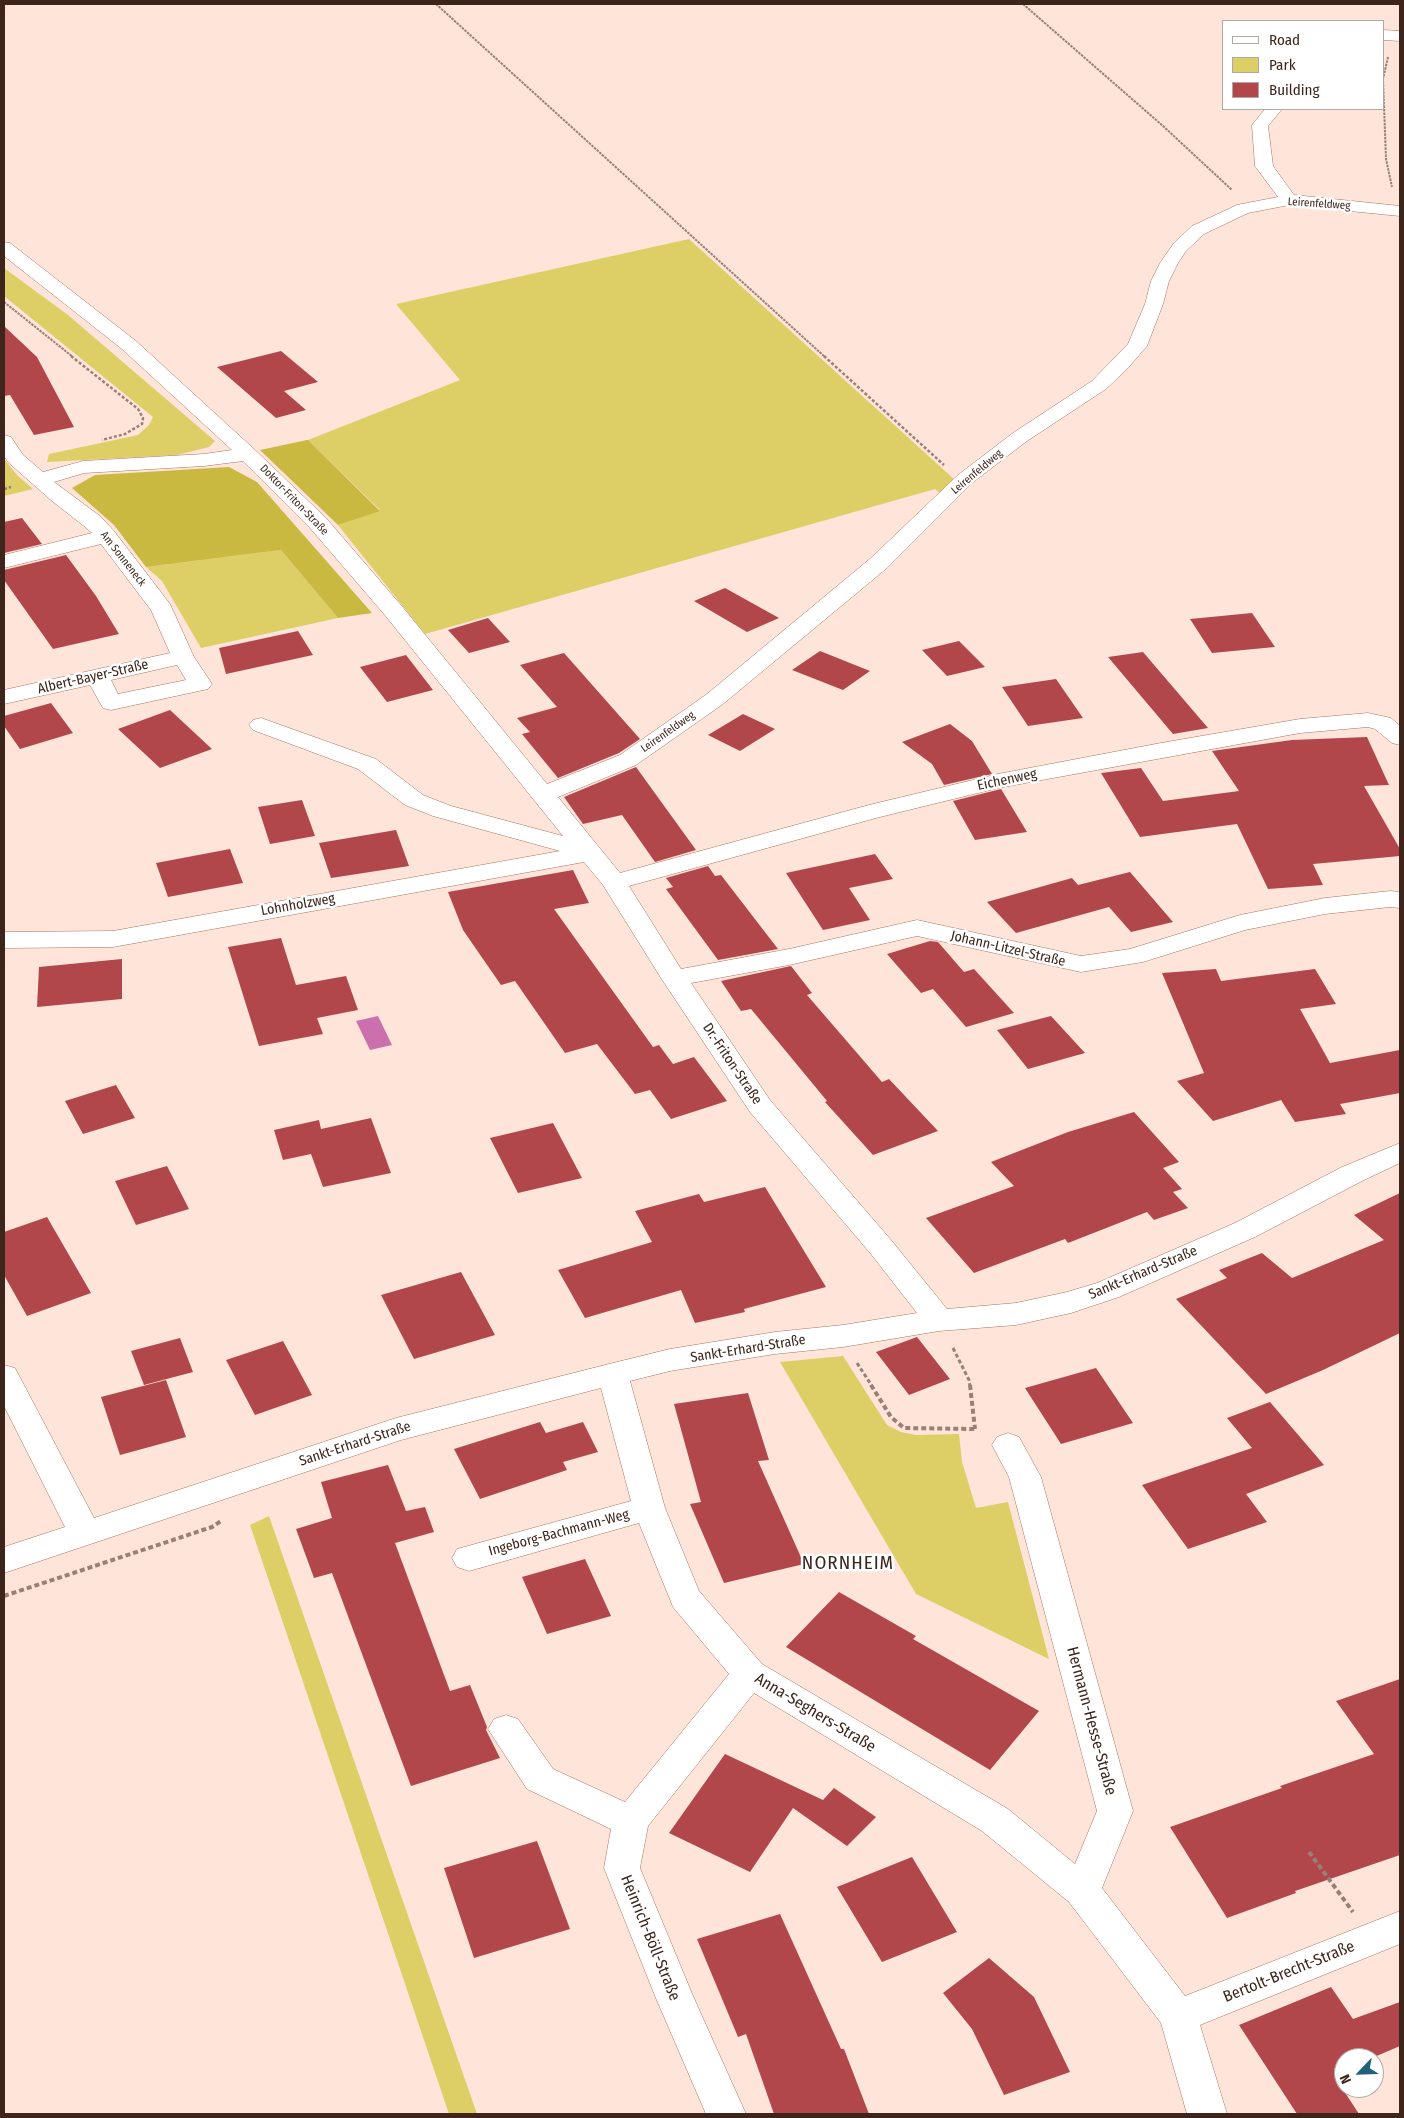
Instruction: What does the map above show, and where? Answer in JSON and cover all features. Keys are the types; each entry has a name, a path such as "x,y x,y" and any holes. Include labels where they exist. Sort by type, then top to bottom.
{"street":[{"path":"1273,110 1260,125 1264,166 1289,200"},
{"name":"Leirenfeldweg","path":"542,795 628,760 715,700 879,563 965,479 1020,437 1099,386 1122,364 1137,346 1154,304 1160,281 1180,247 1198,230 1243,209 1289,200 1399,210"},
{"name":"Doktor-Friton-Straße","path":"4,247 80,304 114,333 248,454 318,523 392,609 542,795"},
{"name":"Am Sonneneck","path":"4,441 16,459 59,497 92,521 106,536 162,609 183,657 200,684 111,703 96,676"},
{"path":"40,479 83,467 204,460 248,454"},
{"path":"4,562 106,536"},
{"name":"Albert-Bayer-Straße","path":"4,697 183,657"},
{"name":"Eichenweg","path":"614,882 869,812 955,791 1161,750 1300,726 1368,720 1383,722 1400,738"},
{"path":"262,725 367,764 414,800 421,803 442,811 534,835 591,853"},
{"name":"Dr.-Friton-Straße","path":"542,795 614,882 674,978 760,1106 881,1247 939,1320"},
{"name":"Lohnholzweg","path":"4,940 113,939 591,853"},
{"name":"Johann-Litzel-Straße","path":"674,978 788,957 917,928 1081,964 1134,956 1240,923 1325,906 1390,899 1400,900"},
{"name":"Sankt-Erhard-Straße","path":"4,1560 396,1430 670,1360 765,1344 843,1336 939,1320 1016,1314 1071,1302 1108,1290 1245,1230 1352,1174 1400,1152"},
{"name":"Anna-Seghers-Straße","path":"613,1374 649,1508 685,1598 750,1674 994,1820 1082,1890"},
{"path":"4,1376 85,1533"},
{"name":"Hermann-Hesse-Straße","path":"1008,1445 1025,1476 1115,1811 1082,1890"},
{"name":"Ingeborg-Bachmann-Weg","path":"469,1558 649,1508"},
{"name":"Heinrich-Böll-Straße","path":"726,2114 674,1996 622,1868 631,1821 709,1722 750,1674"},
{"path":"506,1729 540,1779 631,1821"},
{"path":"1082,1890 1178,2016 1207,2114"},
{"name":"Bertolt-Brecht-Straße","path":"1178,2016 1386,1933"}],"path":[{"path":"436,4 956,475 965,479"},
{"path":"1023,4 1163,126 1233,191"},
{"path":"1392,35 1384,80 1386,159 1399,210"},
{"path":"4,302 138,409 144,418 142,424 125,434 97,441"},
{"path":"939,1320 969,1380 975,1429"},
{"path":"843,1336 850,1352 891,1417 904,1428 975,1429 1008,1445"},
{"path":"1309,1852 1386,1933"}],"green space":[{"path":"689,239 955,480 941,494 935,489 425,634 338,525 380,510 308,440 460,380 396,304"},
{"path":"4,268 68,315 215,441 209,447 177,455 47,462 49,454 138,435 149,425 153,417 4,296"},
{"path":"4,459 17,475 33,489 4,496"},
{"path":"281,550 338,618 201,648 162,581 146,567"},
{"path":"843,1356 887,1425 901,1432 916,1435 959,1434 962,1462 976,1508 1008,1502 1049,1659 916,1594 780,1362"},
{"path":"269,1516 477,2114 449,2114 250,1525"}],"shaded area":[{"path":"308,440 380,511 338,525 260,450"},
{"path":"229,467 257,482 372,613 338,618 281,550 146,567 114,525 72,488 95,475"},
{"path":"378,1016 392,1045 370,1050 356,1021"}],"building":[{"path":"4,326 37,357 74,427 34,435 10,395 4,396"},
{"path":"281,351 318,382 284,391 306,410 276,418 217,367"},
{"path":"22,518 42,544 4,553 4,522"},
{"path":"66,555 96,596 119,634 53,649 4,580 4,570"},
{"path":"725,588 779,618 747,632 694,601"},
{"path":"1252,613 1275,647 1212,653 1190,619"},
{"path":"488,618 510,642 469,653 448,630"},
{"path":"298,631 313,655 226,674 219,648"},
{"path":"959,641 985,667 947,676 922,650"},
{"path":"820,651 870,671 843,690 792,670"},
{"path":"1143,652 1208,728 1173,734 1108,657"},
{"path":"564,653 640,739 619,753 558,778 522,734 530,732 517,718 557,707 520,665"},
{"path":"406,655 433,690 387,702 360,667"},
{"path":"1056,679 1083,718 1028,726 1002,687"},
{"path":"51,703 73,733 20,749 4,726 4,716"},
{"path":"170,710 212,749 160,768 118,729"},
{"path":"743,714 775,729 740,751 708,735"},
{"path":"950,724 972,741 992,774 944,785 932,764 902,742"},
{"path":"1367,737 1389,785 1364,786 1400,849 1400,856 1313,864 1323,885 1268,889 1237,824 1140,837 1101,773 1141,768 1163,801 1239,791 1212,751 1292,740"},
{"path":"636,767 696,850 655,862 622,815 583,824 564,797"},
{"path":"1001,789 1027,832 975,840 953,801"},
{"path":"302,800 315,836 270,844 258,807"},
{"path":"396,830 409,866 331,878 319,843"},
{"path":"230,849 243,883 168,897 156,863"},
{"path":"875,854 893,879 849,888 870,920 823,930 786,873"},
{"path":"708,866 715,876 721,875 778,949 718,960 666,889 673,887 666,878"},
{"path":"573,870 589,903 554,909 653,1047 659,1045 673,1064 694,1057 727,1101 671,1119 650,1090 635,1094 597,1044 565,1053 515,981 501,985 463,930 448,892"},
{"path":"1130,872 1173,922 1131,932 1109,907 1016,933 987,902 1072,878 1078,885"},
{"path":"281,938 296,985 346,976 358,1010 317,1018 323,1034 259,1046 228,947"},
{"path":"930,941 938,942 964,972 974,969 1014,1013 966,1027 933,989 921,993 887,954"},
{"path":"122,959 122,999 37,1007 39,967"},
{"path":"791,966 812,993 807,995 882,1082 889,1079 938,1131 873,1155 825,1102 827,1101 751,1009 741,1011 721,981"},
{"path":"1216,969 1221,981 1315,969 1336,1004 1300,1009 1330,1063 1400,1050 1400,1093 1340,1104 1346,1114 1295,1122 1281,1100 1213,1121 1177,1081 1204,1073 1162,973"},
{"path":"1051,1016 1085,1053 1028,1069 997,1030"},
{"path":"116,1085 135,1118 83,1134 65,1101"},
{"path":"1134,1112 1179,1162 1163,1168 1182,1189 1173,1192 1188,1208 1154,1220 1147,1212 1068,1243 1065,1239 974,1273 926,1218 1014,1186 991,1162 1068,1132"},
{"path":"371,1118 391,1173 323,1187 311,1154 283,1160 274,1130 319,1120 321,1129"},
{"path":"553,1123 582,1178 518,1193 490,1138"},
{"path":"167,1166 189,1209 136,1225 115,1181"},
{"path":"765,1187 826,1287 744,1309 745,1312 695,1323 681,1290 585,1318 558,1270 652,1242 635,1211 699,1194 704,1202"},
{"path":"1400,1193 1400,1333 1323,1370 1266,1394 1176,1299 1227,1278 1219,1270 1262,1253 1292,1278 1384,1240 1354,1215"},
{"path":"47,1217 91,1293 27,1316 4,1275 4,1232"},
{"path":"461,1272 495,1335 414,1359 381,1295"},
{"path":"917,1337 950,1379 909,1395 876,1352"},
{"path":"180,1338 193,1372 144,1385 131,1351"},
{"path":"283,1341 312,1395 255,1415 226,1360"},
{"path":"1096,1368 1133,1423 1061,1444 1025,1388"},
{"path":"166,1380 186,1437 120,1455 101,1397"},
{"path":"748,1393 769,1460 758,1461 804,1564 724,1583 690,1504 701,1502 674,1404"},
{"path":"1270,1402 1324,1465 1246,1494 1267,1522 1188,1549 1142,1485 1252,1448 1227,1418"},
{"path":"540,1422 546,1433 583,1422 598,1452 563,1462 567,1470 480,1499 454,1449"},
{"path":"388,1465 406,1511 425,1507 434,1532 395,1543 450,1691 470,1685 487,1727 486,1730 500,1758 411,1786 332,1573 314,1578 296,1529 332,1518 321,1482"},
{"path":"585,1559 611,1616 547,1634 522,1577"},
{"path":"839,1592 916,1636 913,1639 1039,1711 990,1770 786,1647"},
{"path":"1400,1679 1400,1855 1295,1891 1296,1893 1227,1918 1170,1827 1282,1788 1280,1786 1374,1754 1336,1701"},
{"path":"725,1754 823,1800 834,1788 876,1817 847,1846 793,1808 750,1872 669,1833"},
{"path":"537,1841 570,1929 474,1958 444,1868"},
{"path":"912,1857 957,1932 882,1962 837,1887"},
{"path":"780,1914 841,2049 844,2049 869,2114 774,2114 746,2034 738,2037 697,1939"},
{"path":"989,1958 1034,1997 1070,2072 1004,2095 972,2029 943,1993"},
{"path":"1331,1987 1353,2019 1400,2002 1400,2046 1384,2053 1384,2048 1334,2048 1334,2098 1349,2098 1359,2114 1297,2114 1239,2025"}],"district":[{"name":"NORNHEIM","path":"848,1564"}]}
